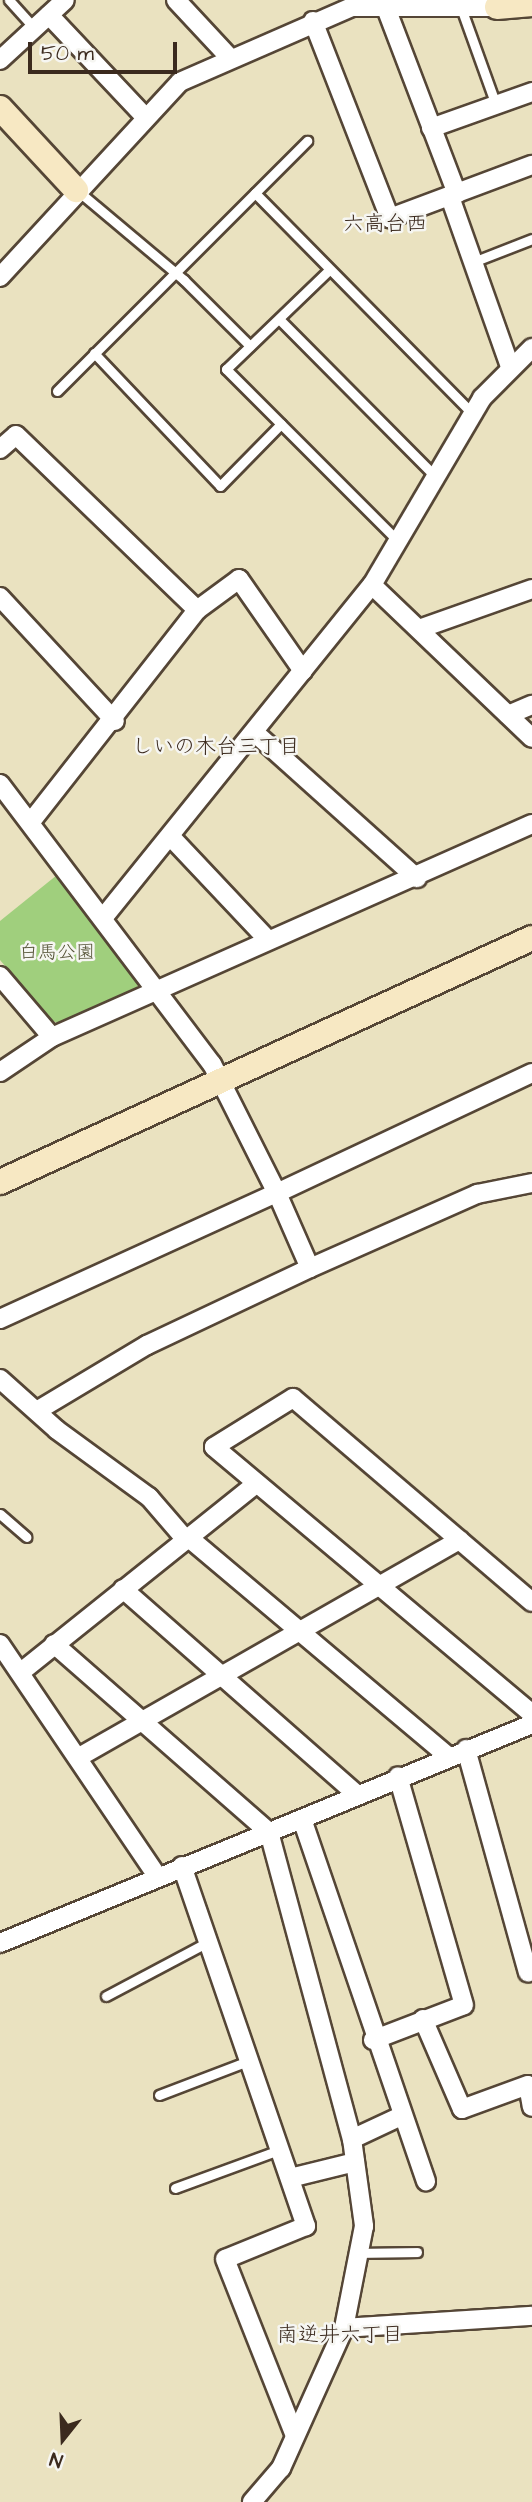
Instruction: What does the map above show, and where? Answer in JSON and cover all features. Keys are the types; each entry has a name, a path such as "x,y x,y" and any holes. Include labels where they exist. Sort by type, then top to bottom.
{"street":[{"path":"0,60 65,0"},
{"path":"176,0 230,58"},
{"path":"3,266 180,82 352,4 386,8 532,4"},
{"path":"386,8 431,128 473,262 510,366"},
{"path":"49,15 145,117"},
{"path":"313,21 390,218 532,165"},
{"path":"431,128 532,92"},
{"path":"0,108 76,190"},
{"path":"103,918 372,585 472,414 510,366 532,348"},
{"path":"0,449 16,435 197,610"},
{"path":"30,823 115,721 197,610 239,579 303,671"},
{"path":"372,585 532,738"},
{"path":"418,629 532,589"},
{"path":"0,597 115,721"},
{"path":"508,715 532,705"},
{"path":"254,732 417,878"},
{"path":"0,785 158,990 221,1078 310,1268"},
{"path":"0,1072 52,1037 266,939 417,878 532,824"},
{"path":"170,836 266,939"},
{"path":"0,1182 221,1078 532,938"},
{"path":"0,976 52,1037"},
{"path":"0,1319 532,1073"},
{"path":"40,1409 147,1345 310,1268 477,1194 532,1183"},
{"path":"0,1378 40,1409 57,1430 149,1497 187,1539 447,1755"},
{"path":"532,1602 293,1398 214,1447 532,1714"},
{"path":"22,1672 257,1483"},
{"path":"79,1756 459,1541"},
{"path":"122,1589 355,1793"},
{"path":"0,1644 22,1672 157,1875"},
{"path":"54,1644 139,1722 269,1832 352,2139 364,2226 344,2328 281,2468 252,2502"},
{"path":"0,1942 157,1875 302,1819 355,1793 447,1755 532,1724"},
{"path":"466,1749 528,1973"},
{"path":"373,2040 423,2019 464,2006 398,1776"},
{"path":"302,1819 373,2040 426,2181"},
{"path":"182,1866 306,2226 225,2259 295,2432"},
{"path":"423,2019 463,2109 528,2085 532,2107"},
{"path":"352,2139 401,2116"},
{"path":"290,2178 355,2162"},
{"path":"344,2328 532,2316"}],"lane":[{"path":"9,0 34,28"},
{"path":"460,5 496,105"},
{"path":"57,391 307,141"},
{"path":"76,190 173,274 250,346"},
{"path":"255,193 472,414"},
{"path":"473,262 532,239"},
{"path":"329,270 226,369 398,541"},
{"path":"279,318 436,477"},
{"path":"94,354 220,486 281,424"},
{"path":"0,1514 26,1538"},
{"path":"106,1996 208,1942"},
{"path":"159,2095 248,2061"},
{"path":"174,2188 279,2150"},
{"path":"359,2253 417,2252"}],"green space":[{"name":"白馬公園","path":"57,875 139,980 137,988 63,1024 52,1021 0,960 0,921"}],"district":[{"name":"六高台西","path":"385,224"},
{"name":"しいの木台三丁目","path":"216,747"},
{"name":"南逆井六丁目","path":"340,2335"}]}
